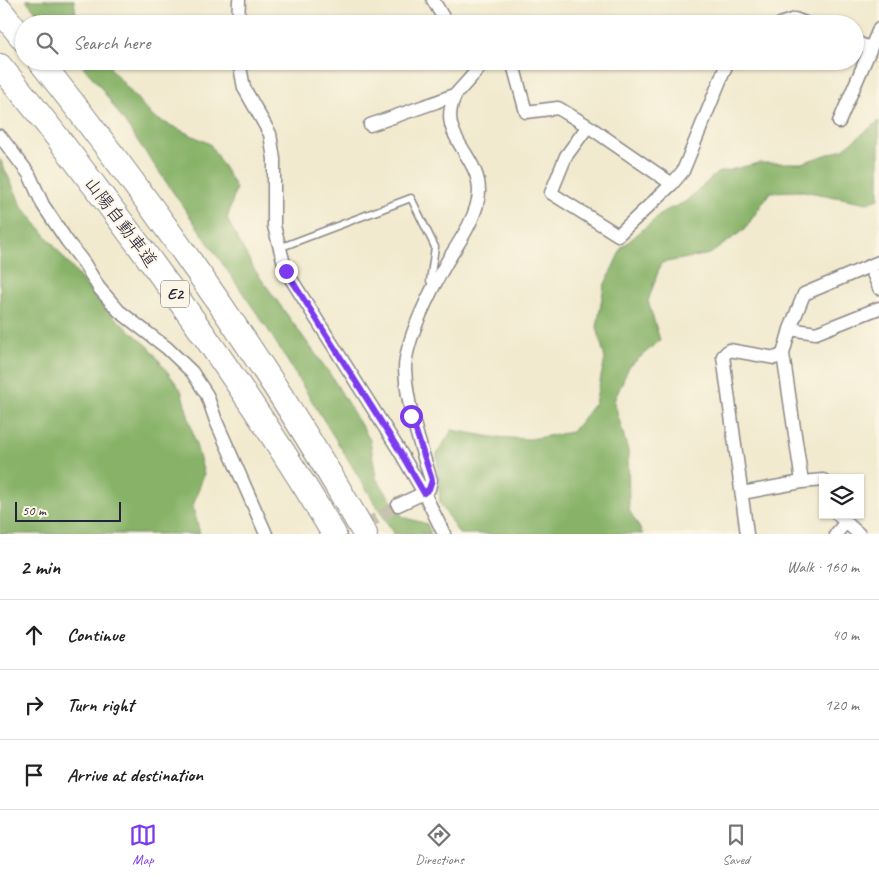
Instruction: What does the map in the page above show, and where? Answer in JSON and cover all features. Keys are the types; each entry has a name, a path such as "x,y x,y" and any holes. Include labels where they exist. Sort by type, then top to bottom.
{"highway":[{"path":"0,10 15,29"},
{"name":"山陽自動車道","path":"0,66 31,103 188,311 258,412 334,534"},
{"name":"山陽自動車道","path":"47,70 142,194 212,292 280,392 365,534"},
{"path":"115,213 256,425 303,498 322,534"},
{"path":"280,392 372,534"}],"street":[{"path":"238,15 239,0"},
{"path":"433,0 442,15"},
{"path":"864,63 879,29"},
{"path":"864,46 870,48"},
{"path":"241,70 244,88 270,134 274,159 274,226 286,271 399,450 424,493 444,534"},
{"path":"398,505 424,493 429,489 432,480 411,416 405,368 407,353 425,303 465,236 479,193 478,174 456,141 450,125 451,103 456,94 477,70"},
{"path":"514,70 526,112 558,108 588,126 672,184"},
{"path":"588,126 566,156 551,193 618,235 672,184 683,171 724,70"},
{"path":"840,122 861,70"},
{"path":"370,125 456,94"},
{"path":"0,136 29,174 43,206 100,288 119,310 167,348 192,372 207,395 216,421 266,534"},
{"path":"802,482 783,354 790,329 804,294 874,264 879,288"},
{"path":"790,329 816,333 879,308"},
{"path":"747,534 723,356 729,350 774,358 783,354"},
{"path":"742,493 819,480"},
{"path":"836,534 842,519 859,534"}],"lane":[{"path":"279,248 411,198 435,247 430,281 434,286"}],"green space":[{"path":"26,0 74,0 77,15 38,15"},
{"path":"86,70 112,70 153,117 210,144 236,188 227,219 254,269 330,374 370,440 376,478 403,517 427,524 431,534 394,534 267,328 99,85"},
{"path":"879,121 879,199 868,203 803,191 770,192 745,229 710,254 661,263 648,301 660,340 629,367 614,401 628,451 629,510 643,534 459,534 440,503 437,454 452,430 492,437 530,439 572,432 595,403 605,359 597,327 604,286 622,247 665,211 685,202 717,173 759,163 802,163 843,149"},
{"path":"0,159 22,206 106,310 149,347 181,390 204,474 193,506 200,534 0,534"}],"tunnel":[{"path":"351,534 398,505"}],"route":[{"path":"286,271 424,493 429,489 432,480 411,416"}]}
